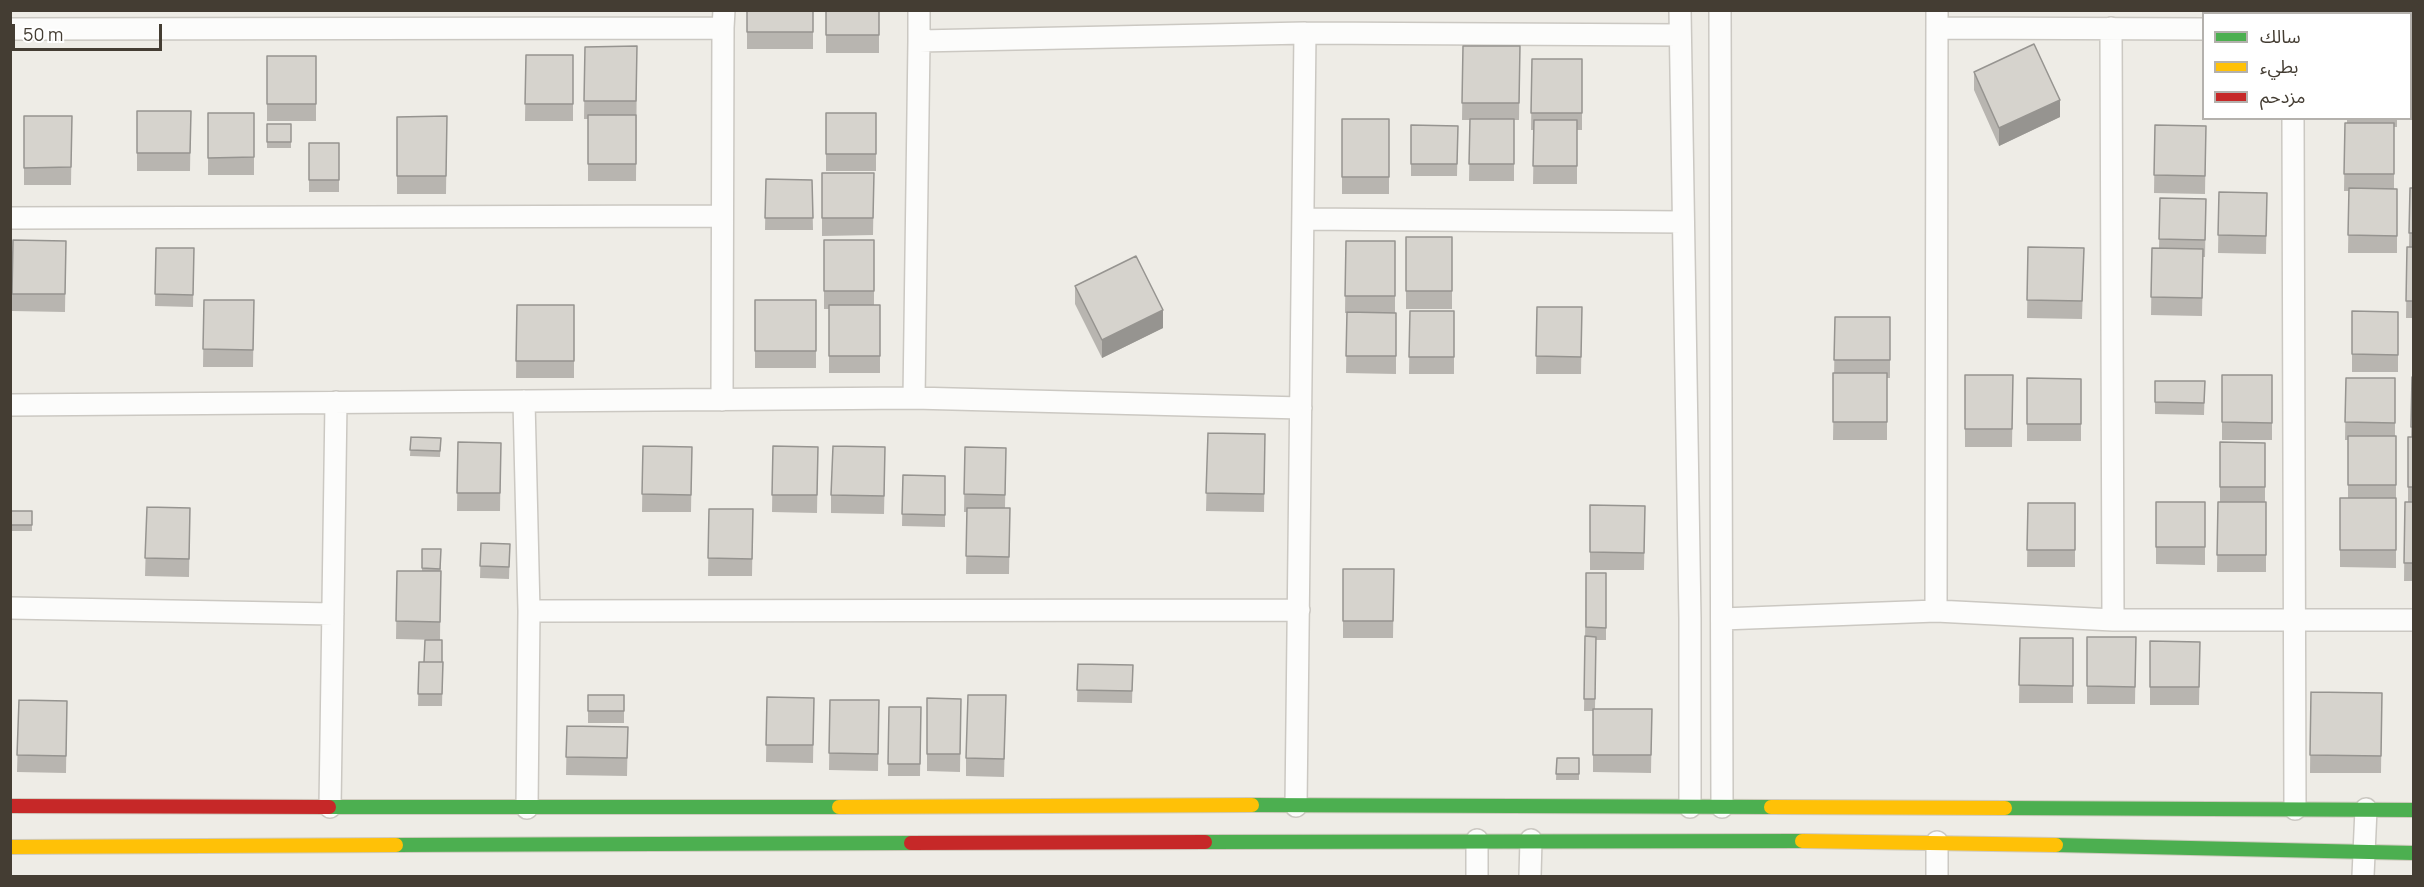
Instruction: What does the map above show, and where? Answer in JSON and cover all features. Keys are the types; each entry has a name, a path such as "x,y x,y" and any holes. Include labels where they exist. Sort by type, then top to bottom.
{"street":[{"path":"914,398 919,10"},
{"path":"1680,10 1690,619 1690,807"},
{"path":"1720,10 1722,807"},
{"path":"10,29 723,19 722,400"},
{"path":"1936,611 1937,19 2111,28 2202,29"},
{"path":"2111,28 2113,620"},
{"path":"919,41 1305,33 1680,35"},
{"path":"1296,806 1305,33"},
{"path":"2293,120 2295,809"},
{"path":"10,218 722,216"},
{"path":"1303,219 1683,222"},
{"path":"10,405 914,398 1301,408"},
{"path":"524,401 529,611 527,808"},
{"path":"330,807 336,402"},
{"path":"10,608 333,614"},
{"path":"529,611 1299,610"},
{"path":"1722,619 1936,611 2113,620 2414,620"},
{"path":"10,806 527,808 1296,806 2414,810"},
{"path":"2364,876 2366,810"},
{"path":"1477,840 1477,876"},
{"path":"10,847 1531,840 1937,842 2414,853"},
{"path":"1530,876 1531,840"},
{"path":"1937,842 1937,876"}],"building":[{"path":"747,10 813,10 813,32 747,32"},
{"path":"826,10 879,10 879,35 826,35"},
{"path":"2034,44 2060,100 1999,128 1974,72"},
{"path":"637,46 636,101 584,101 585,47"},
{"path":"1463,46 1520,46 1519,103 1462,103"},
{"path":"526,55 573,55 573,104 525,104"},
{"path":"267,56 316,56 316,104 267,104"},
{"path":"1532,59 1582,59 1582,113 1531,113"},
{"path":"137,111 191,111 190,153 137,153"},
{"path":"208,113 254,113 254,157 208,158"},
{"path":"826,113 876,113 876,154 826,154"},
{"path":"588,115 636,115 636,164 588,164"},
{"path":"24,116 72,116 71,167 24,168"},
{"path":"447,116 446,176 397,176 397,117"},
{"path":"1342,119 1389,119 1389,177 1342,177"},
{"path":"1470,119 1514,119 1514,164 1469,164"},
{"path":"1534,120 1577,120 1577,166 1533,166"},
{"path":"2345,123 2394,123 2394,174 2344,174"},
{"path":"267,124 291,124 291,142 267,142"},
{"path":"1411,125 1458,126 1457,164 1411,164"},
{"path":"2155,125 2206,126 2205,176 2154,175"},
{"path":"309,143 339,143 339,180 309,180"},
{"path":"822,173 874,173 873,218 822,218"},
{"path":"766,179 812,180 813,218 765,218"},
{"path":"2349,188 2397,189 2397,236 2348,235"},
{"path":"2410,188 2414,188 2414,233 2409,233"},
{"path":"2219,192 2267,193 2266,236 2218,235"},
{"path":"2160,198 2206,199 2205,240 2159,239"},
{"path":"1406,237 1452,237 1452,291 1406,291"},
{"path":"13,240 66,241 65,294 12,294"},
{"path":"824,240 874,240 874,291 824,291"},
{"path":"1346,241 1395,241 1395,296 1345,296"},
{"path":"2028,247 2084,248 2082,301 2027,300"},
{"path":"2407,247 2414,247 2414,301 2406,301"},
{"path":"156,248 194,248 193,295 155,294"},
{"path":"2152,248 2203,249 2202,298 2151,297"},
{"path":"1136,256 1163,310 1102,340 1075,286"},
{"path":"204,300 254,300 253,350 203,349"},
{"path":"755,300 816,300 816,351 755,351"},
{"path":"517,305 574,305 574,361 516,361"},
{"path":"829,305 880,305 880,356 829,356"},
{"path":"1537,307 1582,307 1581,357 1536,356"},
{"path":"1410,311 1454,311 1454,357 1409,357"},
{"path":"2352,311 2398,312 2398,355 2352,354"},
{"path":"1347,312 1396,313 1396,356 1346,356"},
{"path":"1835,317 1890,317 1890,360 1834,360"},
{"path":"1833,373 1887,373 1887,422 1833,422"},
{"path":"1965,375 2013,375 2012,429 1965,429"},
{"path":"2222,375 2272,375 2272,423 2222,422"},
{"path":"2412,377 2414,377 2414,427 2411,427"},
{"path":"2027,378 2081,379 2081,424 2027,424"},
{"path":"2346,378 2395,378 2395,423 2345,422"},
{"path":"2155,381 2205,381 2204,403 2155,402"},
{"path":"1208,433 1265,434 1264,494 1206,493"},
{"path":"2348,436 2396,436 2396,485 2348,485"},
{"path":"411,437 441,438 440,451 410,450"},
{"path":"2408,437 2414,437 2414,487 2408,487"},
{"path":"458,442 501,443 500,493 457,493"},
{"path":"2220,442 2265,443 2265,487 2220,487"},
{"path":"643,446 692,447 691,495 642,494"},
{"path":"773,446 818,447 817,495 772,495"},
{"path":"833,446 885,447 884,496 831,495"},
{"path":"965,447 1006,448 1005,495 964,494"},
{"path":"903,475 945,476 945,515 902,514"},
{"path":"2340,498 2396,498 2396,550 2340,550"},
{"path":"2156,502 2205,502 2205,547 2156,547"},
{"path":"2218,502 2266,502 2266,555 2217,555"},
{"path":"2405,502 2414,502 2414,563 2404,563"},
{"path":"2028,503 2075,503 2075,550 2027,550"},
{"path":"1590,505 1645,506 1644,553 1590,552"},
{"path":"147,507 190,508 189,559 145,558"},
{"path":"967,508 1010,508 1009,557 966,556"},
{"path":"709,509 753,509 752,559 708,558"},
{"path":"10,511 32,511 32,525 10,525"},
{"path":"481,543 510,544 509,567 480,566"},
{"path":"422,549 441,549 440,569 422,568"},
{"path":"1343,569 1394,569 1393,621 1343,621"},
{"path":"397,571 441,571 440,622 396,621"},
{"path":"1586,573 1606,573 1606,628 1586,627"},
{"path":"1585,636 1596,637 1595,699 1584,699"},
{"path":"2087,637 2136,637 2135,687 2087,686"},
{"path":"2020,638 2073,638 2073,686 2019,685"},
{"path":"425,640 442,640 442,662 424,662"},
{"path":"2150,641 2200,642 2199,687 2150,687"},
{"path":"419,662 443,662 442,694 418,694"},
{"path":"1078,664 1133,665 1132,691 1077,690"},
{"path":"2311,692 2382,693 2381,756 2310,755"},
{"path":"588,695 624,695 624,711 588,711"},
{"path":"968,695 1006,695 1004,759 966,758"},
{"path":"767,697 814,698 813,745 766,745"},
{"path":"927,698 961,699 960,754 927,754"},
{"path":"19,700 67,701 66,756 17,755"},
{"path":"830,700 879,700 878,754 829,753"},
{"path":"889,707 921,707 920,764 888,764"},
{"path":"1593,709 1652,709 1651,755 1593,755"},
{"path":"567,726 628,727 627,758 566,757"},
{"path":"1557,758 1579,758 1579,774 1556,774"}],"traffic: fast":[{"path":"1252,805 1771,807"},
{"path":"329,807 839,807"},
{"path":"2005,808 2414,810"},
{"path":"1205,842 1802,841"},
{"path":"396,845 911,843"},
{"path":"2056,845 2414,853"}],"traffic: slow":[{"path":"839,807 1252,805"},
{"path":"1771,807 2005,808"},
{"path":"1802,841 2056,845"},
{"path":"10,847 396,845"}],"traffic: jam":[{"path":"10,806 329,807"},
{"path":"911,843 1205,842"}]}
